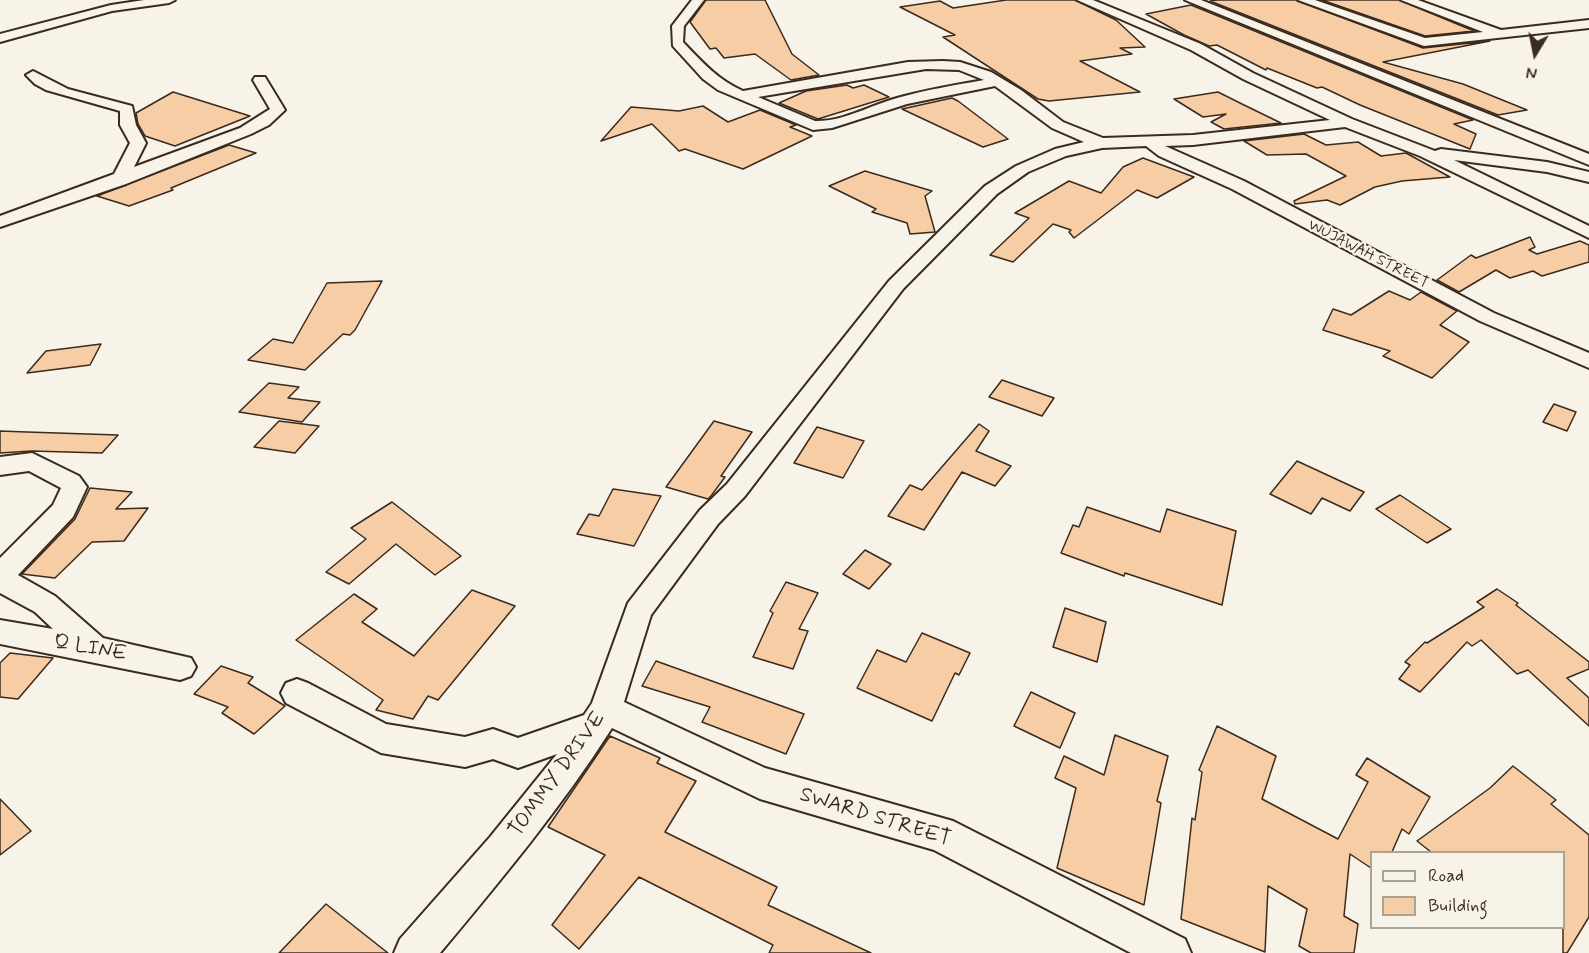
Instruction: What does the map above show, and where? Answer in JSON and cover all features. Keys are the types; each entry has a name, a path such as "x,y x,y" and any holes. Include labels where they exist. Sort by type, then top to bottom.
{"street":[{"path":"0,38 111,8 169,0"},
{"path":"698,0 678,26 678,43 708,76 723,87 813,125 822,126 899,102 997,81"},
{"path":"1083,0 1196,48 1248,76 1347,122 1426,153 1589,233"},
{"path":"1191,0 1589,160"},
{"path":"1304,0 1424,42 1589,24"},
{"path":"1407,0 1499,33"},
{"path":"742,95 919,65 960,66 978,71 997,81 1034,104 1053,122 1075,134 1102,143 1193,140 1347,122"},
{"path":"33,75 39,82 54,90 127,110 128,124 138,142 120,180"},
{"path":"0,222 74,194 120,180 248,129 273,116 278,110 260,80"},
{"name":"WUJAWAH STREET","path":"1150,142 1165,153 1238,185 1487,317 1589,361"},
{"name":"TOMMY DRIVE","path":"414,953 503,850 568,767 600,718 638,611 709,517 736,490 896,285 990,190 1032,164 1061,152 1102,143"},
{"path":"1426,153 1463,155 1547,167 1589,177"},
{"path":"0,465 32,462 70,482 74,487 64,510 4,572 4,580 45,604 96,651"},
{"name":"Q LINE","path":"0,632 96,651 131,655 180,667"},
{"path":"297,693 381,738 465,752 493,744 518,753 600,718"},
{"name":"SWARD STREET","path":"600,718 760,783 940,834 1062,895 1158,950"}],"building":[{"path":"706,0 765,0 792,54 819,75 791,80 755,54 724,58 716,48 710,49 690,22"},
{"path":"1006,0 1075,0 1116,20 1145,47 1120,48 1132,54 1080,61 1140,92 1049,101 1038,99 943,37 955,35 900,7 940,1 953,8"},
{"path":"1296,0 1423,48 1490,41 1383,62 1463,84 1527,110 1498,115 1210,1"},
{"path":"1322,0 1399,0 1474,31 1425,36"},
{"path":"1191,5 1473,120 1454,124 1476,134 1470,149 1360,105 1322,87 1317,88 1267,68 1266,70 1217,45 1209,46 1184,35 1146,14"},
{"path":"847,85 853,88 864,85 889,97 818,119 779,103 806,91"},
{"path":"173,92 250,116 175,146 145,136 138,124 136,113"},
{"path":"1218,92 1281,123 1224,129 1211,122 1226,114 1203,117 1174,99"},
{"path":"952,98 1008,139 983,147 902,109"},
{"path":"703,106 728,122 760,110 796,125 790,127 812,136 743,169 685,149 679,151 652,124 601,141 631,107 679,111"},
{"path":"1304,134 1326,145 1358,142 1381,156 1406,153 1450,177 1402,181 1375,187 1340,205 1327,200 1295,204 1294,201 1346,176 1306,154 1267,155 1244,141"},
{"path":"229,145 256,153 171,188 173,190 129,206 97,196"},
{"path":"1143,158 1194,177 1157,198 1137,190 1074,238 1069,232 1071,230 1053,224 1013,262 990,255 1029,218 1015,213 1069,181 1101,193 1123,167"},
{"path":"865,171 932,191 925,196 935,232 910,234 907,223 872,212 876,209 829,186"},
{"path":"1530,237 1535,247 1529,250 1537,254 1580,241 1589,245 1589,262 1542,276 1533,271 1510,278 1496,270 1459,292 1437,280 1471,255 1476,258"},
{"path":"382,281 355,330 350,335 343,334 305,370 248,360 273,339 293,343 327,283"},
{"path":"1389,291 1410,300 1421,292 1457,311 1440,325 1469,342 1432,378 1383,356 1390,351 1323,330 1333,309 1351,315"},
{"path":"101,344 90,365 27,373 46,351"},
{"path":"1002,380 1054,398 1042,416 989,397"},
{"path":"269,383 299,387 288,398 320,402 302,422 239,412"},
{"path":"1554,404 1576,412 1567,431 1543,422"},
{"path":"279,421 319,426 295,453 254,447"},
{"path":"714,421 752,432 721,476 725,477 708,499 666,487"},
{"path":"979,424 989,431 976,451 1011,466 995,486 962,472 924,530 888,516 910,485 922,490"},
{"path":"817,427 864,441 843,478 794,463"},
{"path":"0,431 118,435 102,453 32,451 0,453"},
{"path":"1297,461 1364,492 1350,511 1322,498 1311,514 1270,494"},
{"path":"90,488 132,492 116,509 148,508 124,541 92,542 55,578 22,574 75,519"},
{"path":"613,489 661,496 634,546 577,534 589,514 599,516"},
{"path":"1400,495 1451,529 1427,543 1376,509"},
{"path":"392,502 461,556 435,575 396,544 349,584 326,572 366,539 351,528"},
{"path":"1087,507 1160,532 1167,509 1236,531 1222,605 1125,573 1124,576 1061,553 1073,525 1079,527"},
{"path":"865,550 891,564 869,589 843,574"},
{"path":"786,582 818,593 799,629 808,631 793,669 753,657 773,613 770,611"},
{"path":"1497,589 1518,603 1516,605 1589,662 1589,669 1567,678 1589,698 1589,726 1528,670 1517,674 1481,640 1472,646 1467,642 1420,692 1399,679 1410,665 1405,662 1425,642 1427,643 1484,607 1477,602"},
{"path":"472,590 515,606 438,700 428,696 413,719 376,710 383,700 296,640 354,594 377,609 362,622 414,656"},
{"path":"1065,608 1106,622 1097,662 1053,647"},
{"path":"922,633 970,653 959,675 955,673 932,721 857,688 877,650 906,662"},
{"path":"10,653 53,658 18,699 0,697 0,663"},
{"path":"656,661 804,714 786,754 702,722 710,707 642,686"},
{"path":"221,666 253,677 248,683 285,706 254,734 222,713 228,707 194,694"},
{"path":"1031,692 1075,713 1060,748 1014,726"},
{"path":"1217,726 1276,756 1262,799 1338,839 1368,782 1356,775 1367,758 1430,797 1409,834 1402,829 1392,851 1370,851 1370,867 1350,854 1344,916 1358,924 1354,953 1311,953 1299,946 1307,909 1268,886 1265,952 1181,919 1192,818 1195,820 1202,772 1199,770"},
{"path":"1115,735 1168,756 1157,801 1161,803 1144,905 1057,868 1076,788 1055,778 1064,756 1104,775"},
{"path":"610,736 660,758 657,763 696,781 665,832 777,887 768,905 871,953 769,953 773,945 639,877 579,949 552,925 605,855 548,827"},
{"path":"1513,766 1556,800 1551,804 1589,835 1589,917 1567,953 1563,953 1565,851 1430,851 1417,841 1490,788"},
{"path":"0,799 31,831 0,855"},
{"path":"326,904 388,953 279,953"}]}
